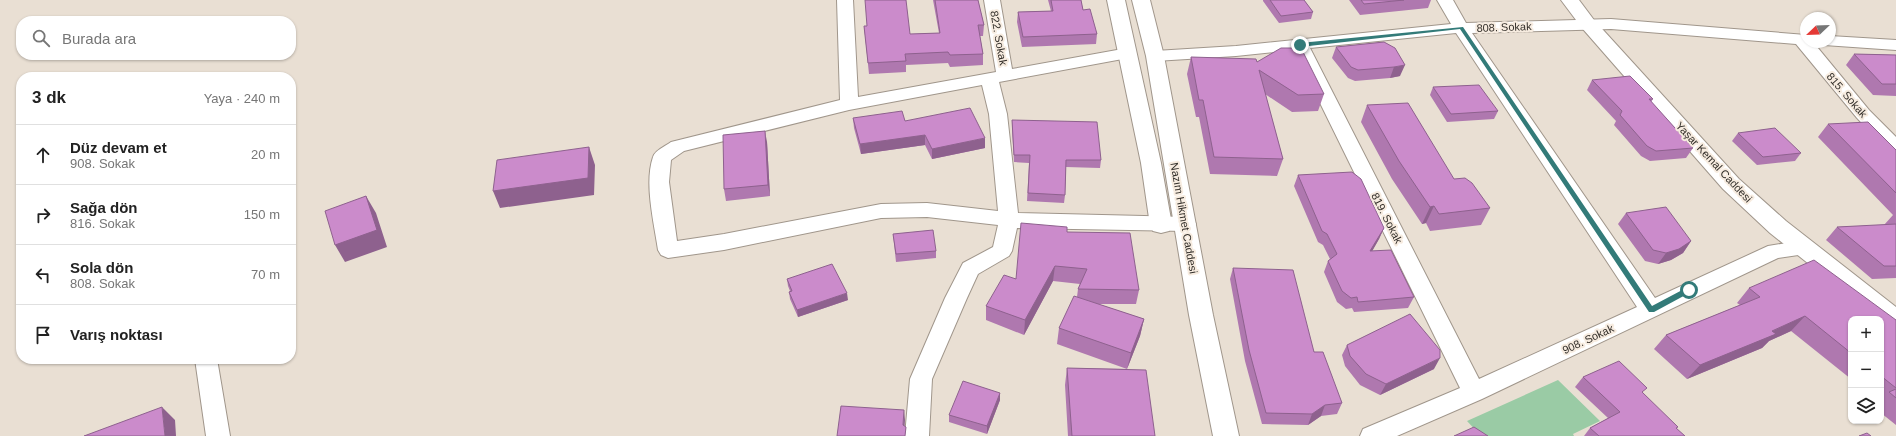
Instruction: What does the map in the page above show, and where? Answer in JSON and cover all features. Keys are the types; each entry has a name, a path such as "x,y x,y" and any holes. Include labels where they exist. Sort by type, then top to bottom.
{"street":[{"path":"845,0 849,104"},
{"name":"822. Sokak","path":"917,436 920,379 970,269 1002,251 1009,219 998,114 992,0"},
{"path":"1116,0 1128,53 1161,225"},
{"name":"Nazım Hikmet Caddesi","path":"1141,0 1155,56 1186,224 1200,315 1226,436"},
{"path":"1445,0 1461,28 1651,310"},
{"name":"Yaşar Kemal Caddesi","path":"1570,0 1588,24 1731,184 1778,227 1896,320"},
{"name":"808. Sokak","path":"1155,56 1300,45 1461,28 1588,24 1611,24 1800,40"},
{"path":"1836,42 1892,48"},
{"name":"819. Sokak","path":"1300,45 1474,392"},
{"name":"815. Sokak","path":"1809,48 1863,114 1893,142"},
{"path":"1128,53 849,104 678,146 662,157 659,182 668,250 724,242 881,211 926,210 1030,222 1161,225 1186,224"},
{"name":"908. Sokak","path":"1372,436 1474,392 1775,251 1805,248"},
{"path":"207,364 218,436"}],"green space":[{"path":"1558,380 1600,421 1573,434 1574,436 1481,436 1467,421"}],"building":[{"path":"865,0 906,0 910,34 940,33 935,0 978,0 984,25 978,25 983,54 950,55 948,52 905,54 906,61 868,63 864,26 867,26"},
{"path":"1051,0 1081,0 1083,10 1090,9 1097,34 1023,37 1018,12 1053,11"},
{"path":"1270,0 1304,0 1313,12 1281,16"},
{"path":"1361,0 1404,0 1364,4"},
{"path":"1384,42 1395,48 1405,65 1358,70 1351,67 1336,47"},
{"path":"1281,48 1301,48 1324,94 1298,95 1259,70 1283,159 1214,157 1203,100 1199,100 1191,57 1256,59 1257,62"},
{"path":"1854,54 1896,55 1896,84 1882,84"},
{"path":"1630,76 1653,99 1649,99 1693,148 1656,151 1647,146 1620,115 1622,111 1592,80"},
{"path":"1479,85 1498,111 1451,114 1433,87"},
{"path":"1408,103 1454,179 1465,178 1472,183 1490,208 1439,214 1434,206 1430,207 1399,161 1367,105"},
{"path":"970,108 985,138 932,149 925,135 860,144 853,118 902,111 905,121"},
{"path":"1012,120 1097,122 1101,160 1066,160 1065,195 1028,193 1030,155 1014,155"},
{"path":"1868,122 1896,150 1896,193 1828,124"},
{"path":"1775,128 1801,153 1763,157 1738,133"},
{"path":"765,131 768,185 724,189 723,135"},
{"path":"589,147 588,178 493,191 497,160"},
{"path":"1352,172 1361,179 1384,228 1370,251 1391,250 1414,297 1358,302 1357,297 1351,298 1342,291 1328,261 1337,254 1327,234 1322,231 1298,175"},
{"path":"366,196 377,230 335,245 325,211"},
{"path":"1666,207 1691,241 1679,249 1666,253 1653,250 1626,213"},
{"path":"1021,223 1067,227 1067,232 1130,233 1139,290 1078,289 1087,269 1055,266 1025,320 986,306 1004,275 1016,279"},
{"path":"1896,224 1896,266 1884,266 1837,227"},
{"path":"933,230 936,251 896,254 893,234"},
{"path":"1814,260 1896,320 1896,388 1884,378 1884,316 1848,316 1848,351 1805,316 1772,331 1776,334 1700,365 1666,335 1760,297 1749,288"},
{"path":"832,264 847,293 797,310 789,292 792,291 787,279"},
{"path":"1233,268 1293,270 1314,352 1323,352 1342,403 1325,405 1312,414 1266,413 1249,350"},
{"path":"1074,296 1144,319 1131,353 1059,328"},
{"path":"1410,314 1440,350 1440,358 1386,384 1366,374 1350,356 1347,345"},
{"path":"1619,361 1647,388 1642,392 1678,427 1676,428 1685,436 1599,436 1590,428 1620,412 1583,377"},
{"path":"1067,368 1146,370 1155,436 1072,436"},
{"path":"963,381 1000,393 987,426 949,415"},
{"path":"1896,389 1896,398 1889,392"},
{"path":"841,406 904,410 903,425 906,427 905,436 837,436"},
{"path":"162,407 165,436 84,436"},
{"path":"1474,427 1488,436 1454,436"},
{"path":"1867,433 1871,436 1859,436"}],"route":[{"path":"1300,45 1461,28 1651,310 1689,290"}]}
